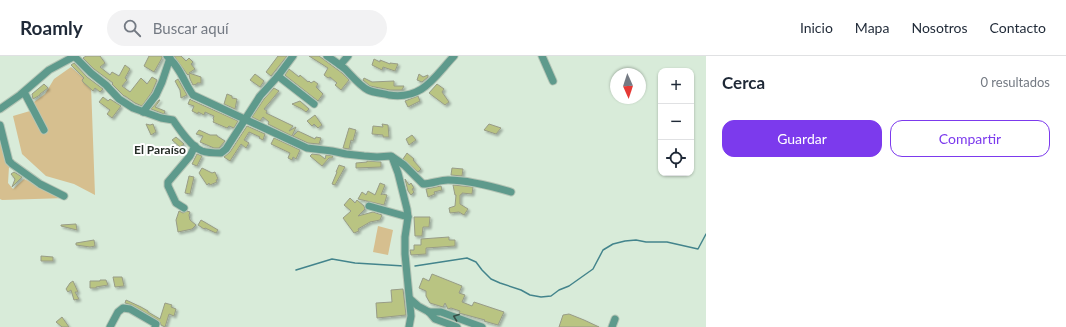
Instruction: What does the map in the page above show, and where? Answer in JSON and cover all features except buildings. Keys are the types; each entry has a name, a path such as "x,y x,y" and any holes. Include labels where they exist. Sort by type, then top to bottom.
{"street":[{"path":"0,109 24,92 49,70 75,56 119,99 132,108 161,118 173,120 186,138 200,150 210,153 221,153 226,149 260,96 293,56"},
{"path":"327,56 340,65 367,89 395,96 413,93 423,89 454,56"},
{"path":"340,65 348,56"},
{"path":"542,56 553,80"},
{"path":"143,112 156,95 162,82 168,57"},
{"path":"168,57 182,73 193,95 307,148 364,156 392,156 404,165 423,184 448,180 488,186 510,192"},
{"path":"278,76 314,104"},
{"path":"24,92 44,130"},
{"path":"0,125 9,161 40,184 64,196"},
{"path":"184,208 176,203 168,186 168,182 190,156 195,146"},
{"path":"392,156 398,173 408,217 405,237 405,254 411,316 409,327"},
{"path":"369,206 408,217"},
{"path":"410,299 418,306 429,312 435,319 457,327"},
{"path":"110,327 118,312 123,308 130,309 156,324 155,327"},
{"path":"429,312 441,312 482,327"},
{"path":"612,327 614,319"}],"shaded area":[{"path":"71,67 91,85 95,195 74,184 46,176 22,154 13,116 30,111 34,102 45,94 54,79"},
{"path":"0,141 4,157 9,167 8,183 13,189 24,179 67,198 0,199"},
{"path":"378,226 393,230 388,255 373,252"}],"waterway":[{"path":"415,266 467,258 476,262 491,279 521,290 530,295 541,297 551,296 559,290 569,286 593,269 603,250 613,244 636,240 646,242 667,242 698,249 706,234"},
{"path":"296,270 332,259 355,263 404,266"}],"district":[{"name":"El Paraíso","path":"160,149"}]}
